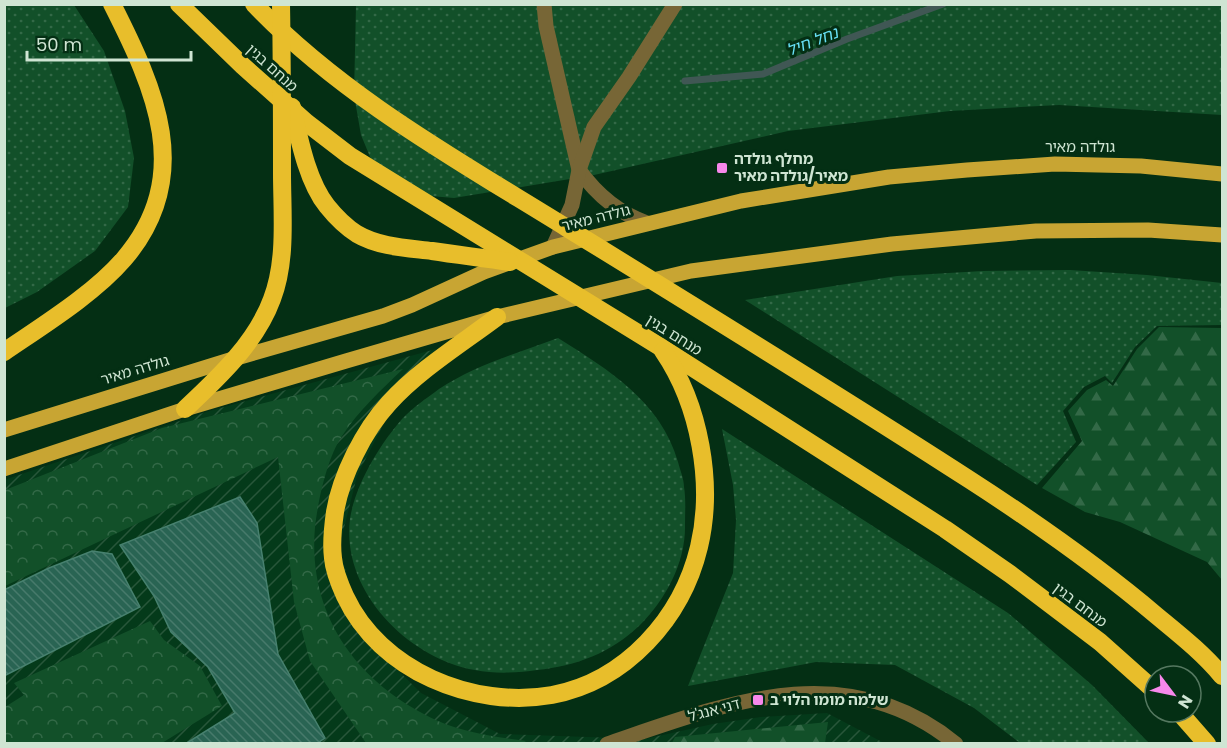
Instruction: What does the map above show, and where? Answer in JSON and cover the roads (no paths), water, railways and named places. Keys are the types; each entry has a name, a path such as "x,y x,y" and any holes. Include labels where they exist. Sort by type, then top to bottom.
{"highway":[{"path":"4,352 84,295 123,261 140,237 156,205 162,179 163,152 160,128 151,87 112,4"},
{"name":"מנחם בגין","path":"178,4 307,123 351,156 662,348 945,529 1010,574 1100,642 1143,680"},
{"path":"254,4 299,48 396,120 1015,509 1116,581 1206,657 1222,676"},
{"path":"185,409 233,359 262,322 273,298 281,264 281,4"},
{"path":"282,53 306,163 326,205 341,221 358,234 376,242 510,262"},
{"path":"497,317 435,363 388,404 359,446 339,490 333,524 333,559 340,585 352,612 368,633 404,664 435,680 491,696 522,698 554,695 588,684 621,665 650,641 676,607 694,569 700,542 704,482 699,440 692,413 681,384 662,348"},
{"path":"1190,724 1207,744"}],"main road":[{"name":"גולדה מאיר","path":"4,430 233,359 393,313 510,262 553,248 741,201 890,177 1055,164 1141,166 1222,174"},
{"path":"4,469 185,409 497,317 691,271 892,244 1036,231 1148,230 1222,235"}],"street":[{"path":"544,4 546,26 579,170 590,185 609,203 647,223"},
{"path":"553,248 572,205 579,170 594,127 629,78 675,4"},
{"name":"דני אנג'ל","path":"607,744 698,713 743,701 794,693 838,693 878,702 909,714 946,735 956,744"}],"waterway":[{"name":"נחל חיל","path":"685,81 763,74 847,39 943,4"}],"place":[{"name":"מחלף גולדה מאיר/גולדה מאיר","path":"722,168"},
{"name":"שלמה מומו הלוי ב","path":"758,700"}]}
